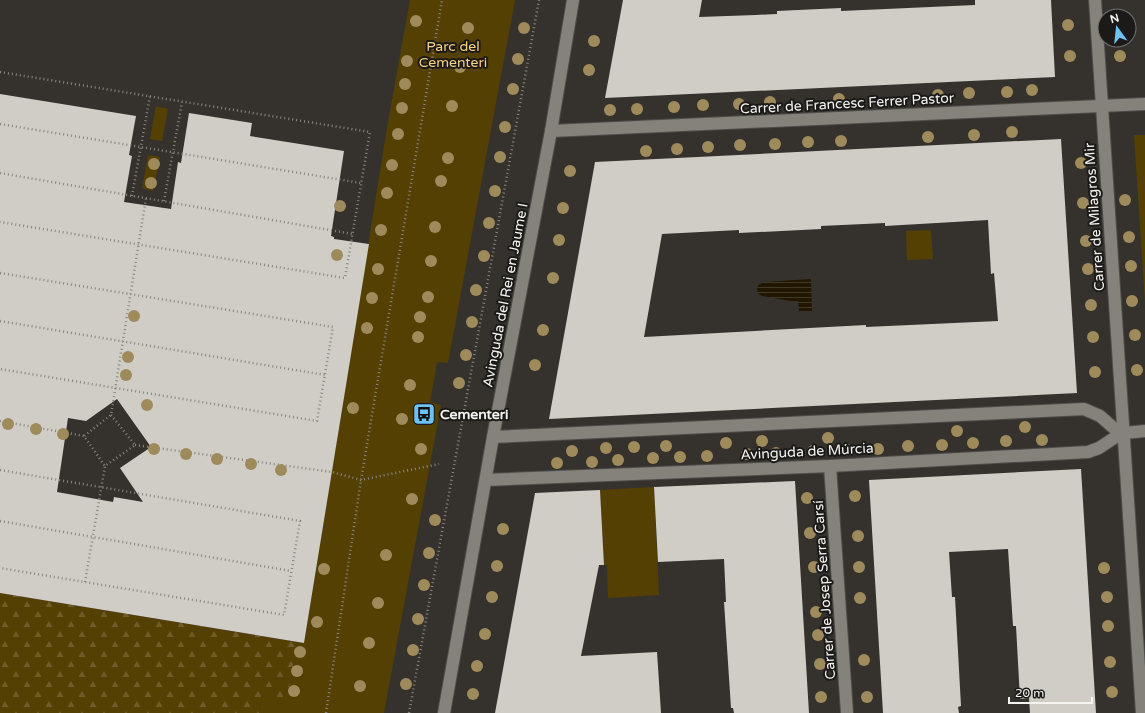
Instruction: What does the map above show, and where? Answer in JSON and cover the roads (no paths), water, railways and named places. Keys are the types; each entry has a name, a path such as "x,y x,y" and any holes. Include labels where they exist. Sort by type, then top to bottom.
{"street":[{"name":"Avinguda del Rei en Jaume I","path":"444,713 493,437 551,131 573,0"},
{"name":"Carrer de Milagros Mir","path":"1095,0 1142,713"},
{"name":"Carrer de Francesc Ferrer Pastor","path":"551,131 1145,104"},
{"name":"Avinguda de Múrcia","path":"493,437 1084,410 1100,416 1116,430 1124,433"},
{"name":"Avinguda de Múrcia","path":"486,480 830,466 1088,452 1099,448 1124,433 1145,431"},
{"name":"Carrer de Josep Serra Carsí","path":"830,466 847,713"}],"place":[{"name":"Cementeri","path":"424,414"}],"park label":[{"name":"Parc del Cementeri","path":"453,54"}]}
